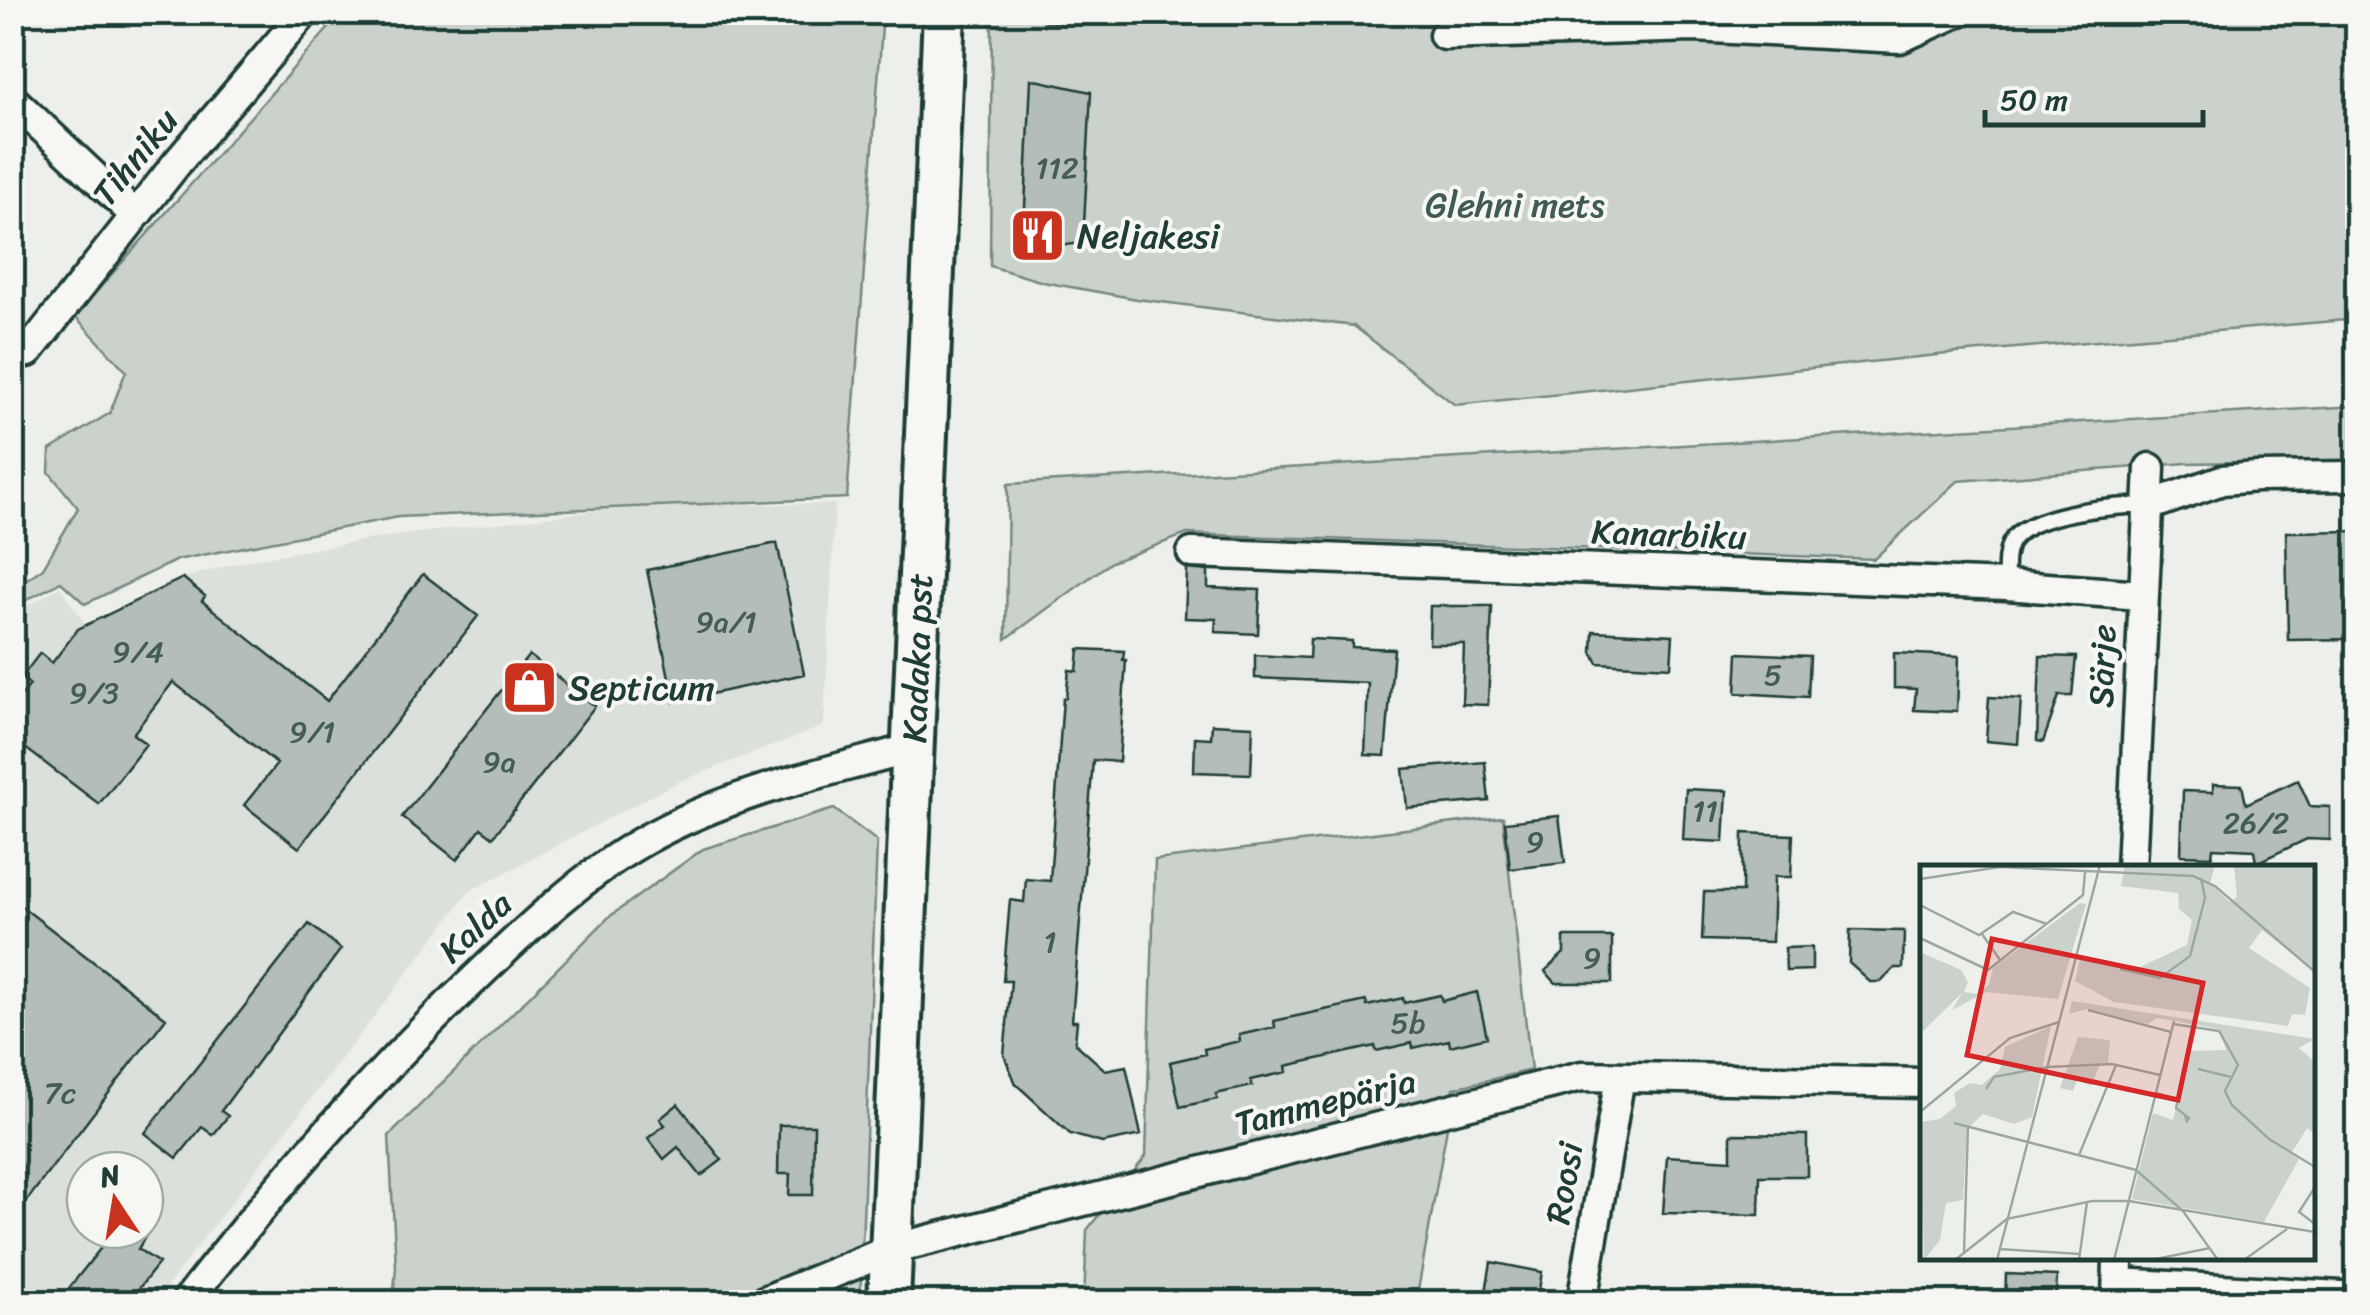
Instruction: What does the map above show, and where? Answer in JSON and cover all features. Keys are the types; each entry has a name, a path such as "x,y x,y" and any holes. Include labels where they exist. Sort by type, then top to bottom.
{"main road":[{"name":"Kadaka pst","path":"888,1302 944,12"}],"street":[{"name":"Tihniku","path":"20,352 305,12"},
{"path":"1444,35 1694,28 1900,38 1958,12"},
{"path":"12,100 135,214"},
{"name":"Särje","path":"2132,865 2150,468"},
{"path":"2148,506 2222,480 2358,476"},
{"name":"Kanarbiku","path":"1192,554 2006,585 2142,596"},
{"name":"Kalda","path":"186,1302 240,1234 418,1032 543,914 642,842 734,798 914,748"},
{"name":"Tammepärja","path":"762,1302 892,1249 1582,1076 1920,1083"},
{"name":"Roosi","path":"1582,1302 1620,1077"},
{"path":"2117,1281 2358,1297"}],"lane":[{"path":"1046,12 1056,13"},
{"path":"2006,585 2008,548 2016,535 2032,524 2120,504 2148,506"}],"shaded area":[{"path":"835,504 824,726 678,782 470,891 155,1302 13,1302 12,615 60,587 86,625 183,578 248,560 385,537 643,505"}],"green space":[{"path":"342,13 883,13 847,498 398,517 177,560 85,604 61,582 13,607 13,589 43,568 78,508 49,472 50,450 110,413 126,371 75,316"},
{"name":"Glehni mets","path":"992,13 2357,13 2357,319 1957,353 1455,405 1354,326 1137,299 1043,282 990,266"},
{"path":"2357,406 2357,460 2187,463 1958,481 1874,559 1187,534 1111,562 1006,639 1008,484"},
{"path":"834,809 877,841 860,1301 393,1302 396,1267 389,1136 609,917 703,849"},
{"path":"1503,817 1531,1070 1454,1088 1416,1302 1084,1302 1087,1230 1146,1156 1155,860"}],"building":[{"path":"1031,79 1091,92 1083,243 1023,250"},
{"path":"2358,531 2358,639 2288,640 2286,532"},
{"path":"777,543 804,674 674,702 647,570"},
{"path":"1187,569 1208,571 1208,588 1260,590 1258,634 1215,632 1216,619 1185,618"},
{"path":"423,574 478,616 299,848 244,805 277,764 173,682 133,734 146,744 99,804 12,738 12,707 30,685 21,678 40,653 52,663 78,629 183,578 205,596 202,601 327,701"},
{"path":"1430,606 1492,606 1488,705 1462,704 1464,644 1429,644"},
{"path":"1593,631 1673,635 1671,667 1598,663 1592,652"},
{"path":"1310,639 1394,649 1385,756 1365,755 1368,683 1255,678 1255,655 1309,658"},
{"path":"1079,649 1124,651 1126,660 1119,762 1093,760 1072,1021 1077,1021 1075,1043 1105,1070 1126,1066 1141,1135 1102,1143 1070,1134 1016,1084 1004,1055 1011,981 1003,981 1010,900 1024,902 1026,879 1050,881 1063,698 1069,670 1077,671"},
{"path":"1738,653 1810,656 1808,697 1736,693"},
{"path":"1894,653 1959,656 1957,712 1914,710 1916,689 1894,688"},
{"path":"529,655 595,706 493,837 481,828 457,860 402,817"},
{"path":"2040,656 2076,657 2072,696 2059,696 2043,742 2037,741"},
{"path":"1989,697 2021,699 2018,744 1986,741"},
{"path":"1212,724 1253,726 1251,774 1194,772 1195,737 1211,738"},
{"path":"1485,762 1489,801 1407,808 1403,769"},
{"path":"2298,780 2310,806 2330,807 2330,840 2307,839 2256,863 2254,850 2213,848 2212,856 2181,855 2183,791 2213,792 2213,784 2242,785 2246,804"},
{"path":"1686,789 1727,791 1724,842 1683,840"},
{"path":"1559,816 1565,863 1510,869 1505,822"},
{"path":"1743,833 1793,835 1791,877 1774,877 1772,942 1702,940 1704,892 1742,892"},
{"path":"12,899 166,1018 12,1220"},
{"path":"309,924 341,949 221,1111 228,1116 213,1135 202,1127 177,1158 145,1133"},
{"path":"1850,930 1904,931 1903,968 1895,968 1881,982 1870,982 1849,963"},
{"path":"1564,937 1612,937 1612,983 1556,983 1545,971 1564,953"},
{"path":"1812,947 1812,970 1786,971 1785,948"},
{"path":"1477,992 1487,1037 1450,1046 1449,1040 1376,1051 1375,1046 1286,1066 1287,1072 1251,1080 1252,1086 1180,1107 1170,1062 1240,1041 1239,1035 1275,1027 1274,1021 1366,1001 1367,1006 1403,998 1404,1003 1440,995 1442,1001"},
{"path":"678,1104 722,1160 701,1176 678,1147 664,1159 648,1138 665,1125 660,1119"},
{"path":"779,1125 814,1125 813,1195 789,1195 790,1174 778,1174"},
{"path":"1731,1134 1807,1135 1807,1176 1760,1176 1759,1215 1663,1213 1667,1156 1731,1160"},
{"path":"99,1250 140,1250 159,1263 128,1302 58,1302"},
{"path":"1491,1262 1542,1272 1537,1302 1491,1302 1491,1298 1485,1298"},
{"path":"2006,1274 2057,1276 2056,1302 2005,1302"}],"place":[{"name":"Neljakesi","path":"1038,236"},
{"name":"Septicum","path":"529,688"}]}
